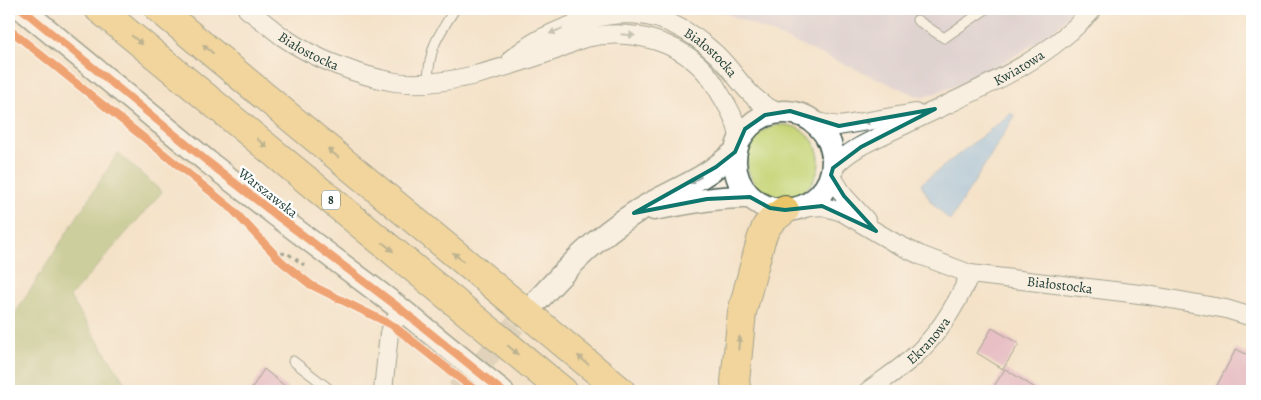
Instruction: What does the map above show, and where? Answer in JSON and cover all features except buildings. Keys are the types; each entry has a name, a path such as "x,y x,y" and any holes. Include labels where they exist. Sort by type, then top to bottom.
{"highway":[{"name":"8","path":"100,9 563,391"},
{"path":"159,9 620,391"},
{"path":"737,391 735,382 742,312 761,240 766,227 773,219 792,209"}],"street":[{"name":"Warszawska","path":"22,9 208,162 276,216 402,310 502,391"},
{"name":"Białostocka","path":"248,9 284,38 320,57 363,74 396,82 428,82 471,76 552,51 584,38 610,34 655,39 696,62 709,76 734,117 738,127 737,146"},
{"name":"Kwiatowa","path":"832,171 840,159 861,147 935,109 978,91 1014,71 1050,48 1084,12"},
{"name":"Białostocka","path":"497,68 542,37 584,20 615,13 646,16 672,24 695,36 718,56 756,100 777,112"},
{"name":"Kwiatowa","path":"802,115 821,123 839,126 935,109"},
{"path":"777,112 790,112 802,115 813,121 822,130 829,142 833,154 832,171 820,195 792,209 770,208 750,197 742,188 736,176 734,164 737,146 745,129 754,120 777,112"},
{"path":"539,298 578,256 634,213 702,177 716,167 737,146"},
{"name":"Białostocka","path":"832,171 844,196 876,231"},
{"path":"634,213 707,200 750,197"},
{"name":"Białostocka","path":"792,209 822,206 842,212 895,243 920,255 970,274 1148,295 1226,309 1252,317"},
{"name":"Ekranowa","path":"868,391 912,358 937,332 959,300 970,274"},
{"path":"383,391 390,333 392,325 402,310"}],"lane":[{"path":"428,82 429,61 437,37 455,9"},
{"path":"917,20 944,38 986,9"},
{"path":"293,361 332,391"}],"highlighted area":[{"path":"935,109 861,147 833,168 831,175 844,196 876,231 822,206 785,210 770,208 750,197 707,199 634,213 716,167 735,152 745,129 765,115 790,111 839,126"}],"shaded area":[{"path":"716,9 1074,9 1051,34 977,78 922,98"}],"green space":[{"path":"783,125 803,131 813,141 819,161 813,181 803,191 783,197 763,191 753,181 747,161 753,141 763,131"},
{"path":"118,153 162,192 70,297 130,391 9,391 9,323"}],"water":[{"path":"1011,113 1015,116 950,221 931,202 921,184"}],"tunnel":[{"path":"457,391 536,301"}],"cycle path":[{"path":"22,9 208,162 402,310 502,391"},
{"path":"9,29 231,208 282,262 311,285 392,325 476,391"}]}
